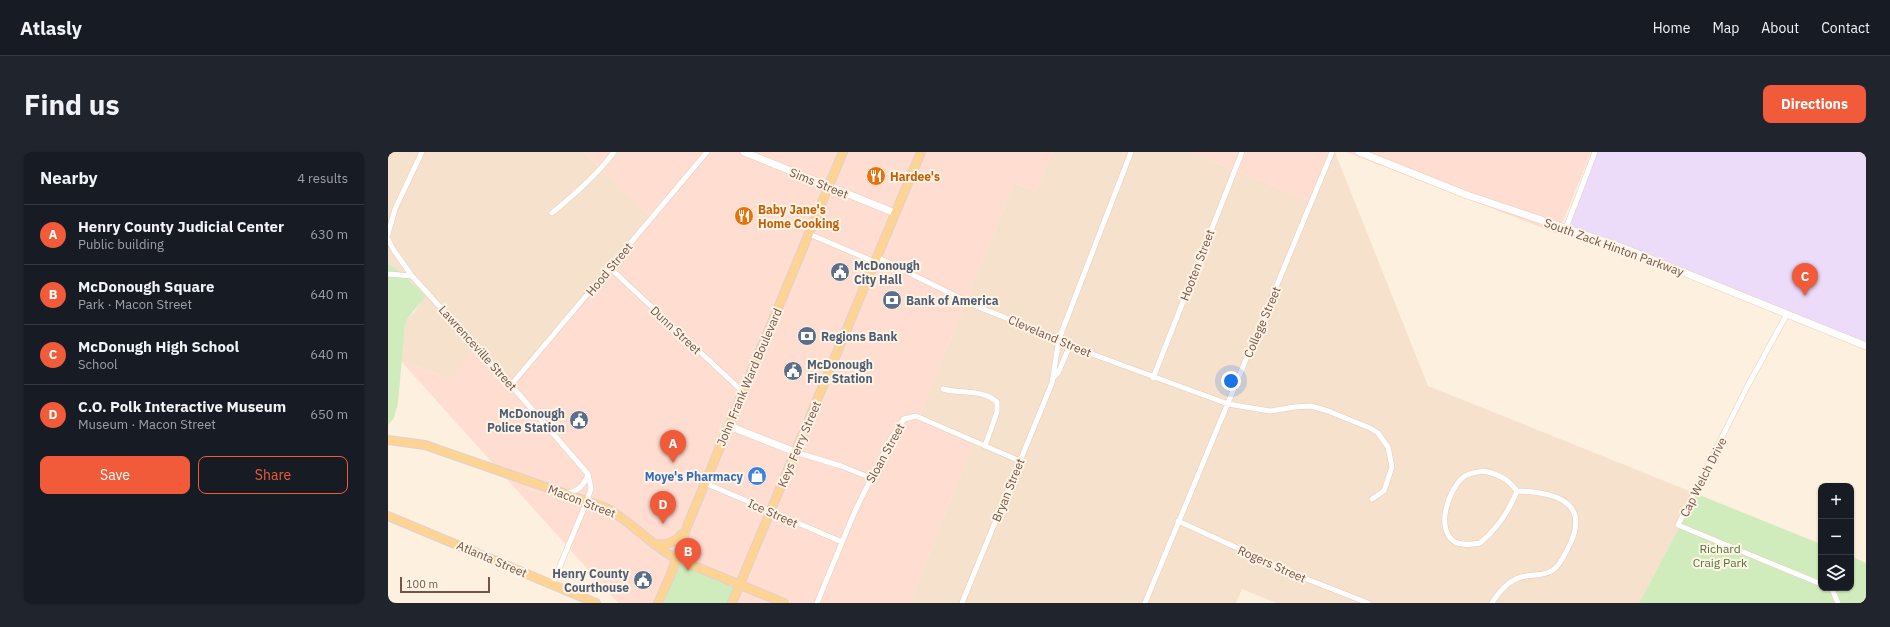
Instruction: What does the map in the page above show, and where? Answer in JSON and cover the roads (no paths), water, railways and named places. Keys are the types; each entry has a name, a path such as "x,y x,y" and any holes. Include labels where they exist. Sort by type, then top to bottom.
{"main road":[{"name":"Sims Street","path":"744,152 895,213"},
{"name":"John Frank Ward Boulevard","path":"658,603 671,574 686,530 705,483 843,152"},
{"name":"Keys Ferry Street","path":"732,603 921,152"},
{"name":"South Zack Hinton Parkway","path":"1359,152 1467,195 1621,247 1866,346"},
{"path":"729,426 795,452"},
{"name":"Macon Street","path":"388,440 425,445 587,501 621,516 655,544 676,558 784,603"},
{"name":"Atlanta Street","path":"388,516 596,603"},
{"path":"655,544 662,545 671,543 686,530"}],"street":[{"path":"388,234 395,209 422,152"},
{"path":"552,213 586,183 604,165 614,152"},
{"name":"Hood Street","path":"511,385 707,152"},
{"name":"Bryan Street","path":"962,603 1054,377 1059,339 1131,152"},
{"name":"Hooten Street","path":"1153,378 1242,152"},
{"name":"College Street","path":"1145,603 1332,152"},
{"path":"1566,228 1595,152"},
{"name":"Cleveland Street","path":"809,234 876,260 976,306 1059,339 1070,345 1153,378 1228,404 1270,411 1311,406 1328,410 1370,428 1378,433 1388,447 1392,467 1384,491 1372,499"},
{"name":"Lawrenceville Street","path":"388,239 393,249 412,276 511,385 588,474"},
{"name":"Dunn Street","path":"610,268 743,392"},
{"path":"388,274 412,276"},
{"name":"Cap Welch Drive","path":"1787,314 1747,387 1678,525 1767,560 1818,583"},
{"name":"Bryan Street","path":"1054,377 1058,373 1070,345"},
{"path":"943,389 955,393 972,393 986,396 997,402 997,412 985,446"},
{"name":"Sloan Street","path":"817,603 842,542 871,478 900,423 909,417 916,416 1020,461"},
{"path":"795,452 841,466 871,478"},
{"path":"1483,471 1498,474 1510,482 1516,491 1508,511 1496,528 1480,543 1466,544 1455,541 1448,533 1444,520 1448,501 1465,476 1483,471"},
{"path":"564,493 575,492 580,489 588,474"},
{"path":"552,585 587,501 591,488 588,474"},
{"name":"Ice Street","path":"705,483 842,542"},
{"path":"1492,603 1504,586 1517,578 1541,575 1554,569 1568,549 1575,533 1575,515 1566,502 1551,494 1516,491"},
{"name":"Rogers Street","path":"1178,522 1298,576 1368,603"},
{"path":"1833,591 1838,603"}],"place":[{"name":"Hardee's","path":"876,176"},
{"name":"Baby Jane's Home Cooking","path":"744,216"},
{"name":"McDonough City Hall","path":"840,272"},
{"name":"McDonugh High School","path":"1805,296"},
{"name":"Bank of America","path":"892,300"},
{"name":"Regions Bank","path":"807,336"},
{"name":"McDonough Fire Station","path":"793,371"},
{"name":"McDonough Police Station","path":"579,420"},
{"name":"Henry County Judicial Center","path":"673,463"},
{"name":"Moye's Pharmacy","path":"757,476"},
{"name":"C.O. Polk Interactive Museum","path":"663,524"},
{"name":"McDonough Square","path":"688,571"},
{"name":"Henry County Courthouse","path":"643,580"}],"park label":[{"name":"Richard Craig Park","path":"1720,555"}]}
